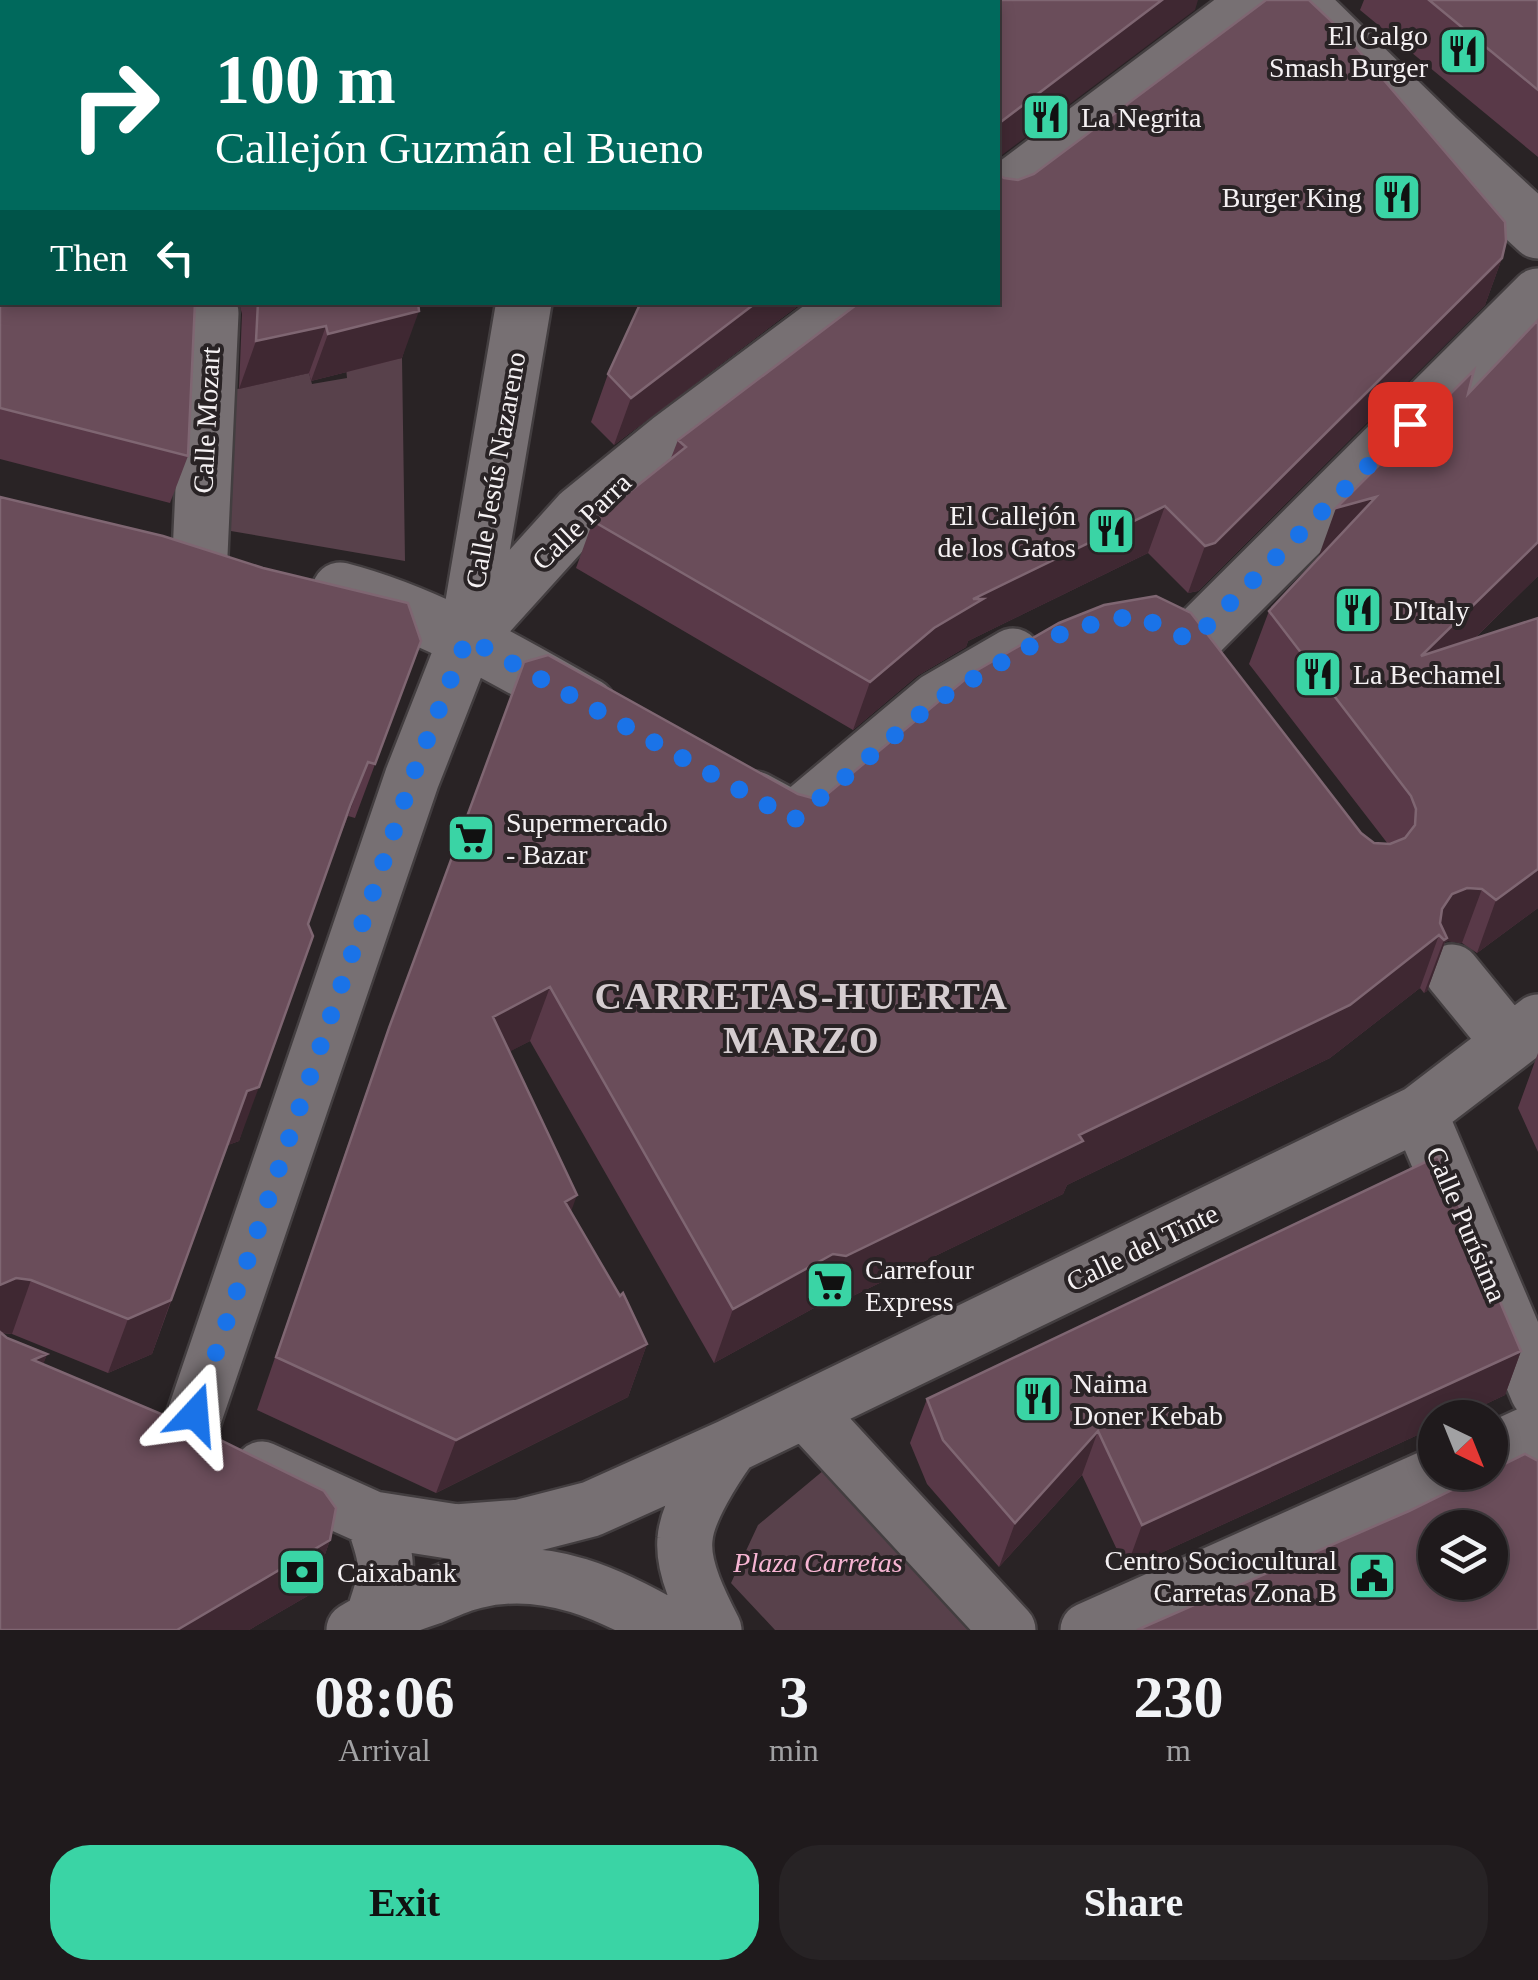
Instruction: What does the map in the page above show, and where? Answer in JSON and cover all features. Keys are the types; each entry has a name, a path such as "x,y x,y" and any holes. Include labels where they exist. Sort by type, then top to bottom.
{"street":[{"path":"1000,195 1260,0"},
{"path":"1296,0 1538,231"},
{"path":"1227,686 1171,631 1538,296"},
{"name":"Calle Mozart","path":"145,541 219,560 211,312 192,305"},
{"name":"Calle Jesús Nazareno","path":"467,638 523,305"},
{"name":"Calle Parra","path":"167,1430 467,638 580,514 670,440 851,305"},
{"path":"295,579 371,598 467,638 623,726"},
{"path":"710,774 794,820 937,700 1026,648 1059,635"},
{"path":"1452,972 1524,1033"},
{"name":"Calle del Tinte","path":"167,1430 373,1518 456,1532 521,1527 591,1508 732,1446 1419,1113 1524,1033"},
{"name":"Calle Purísima","path":"1419,1113 1538,1392"},
{"path":"805,1410 1008,1630"},
{"path":"1508,1444 1538,1430"},
{"name":"Calle del Tinte","path":"714,1630 694,1592 685,1539 708,1477 732,1446"},
{"path":"1088,1630 1418,1483"},
{"path":"363,1624 384,1584 387,1559 373,1518"},
{"path":"363,1624 476,1580 524,1576 572,1581 633,1607 673,1630"}],"green space":[{"path":"402,358 405,561 219,529 224,392 309,373 312,384 347,378 346,368"},
{"name":"Plaza Carretas","path":"824,1470 976,1630 775,1630 731,1583 758,1525"}],"building":[{"path":"1000,0 1162,0 1000,122"},
{"path":"1266,0 1309,0 1342,31 1505,222 1506,241 1502,258 1215,543 1205,546 1165,506 973,599 983,599 934,628 870,682 593,521 686,447 678,440 856,305 1000,305 1000,175 1018,180 1034,174"},
{"path":"1429,0 1538,0 1538,90"},
{"path":"0,305 195,305 188,456 0,408"},
{"path":"258,305 418,305 419,311 328,334 326,326 256,341"},
{"path":"640,305 753,305 631,398 608,374"},
{"path":"1538,320 1538,542 1421,656 1538,618 1538,869 1496,900 1482,889 1467,888 1452,894 1442,909 1440,923 1447,938 1439,935 1350,1005 1079,1135 1083,1141 846,1256 833,1254 733,1309 550,987 493,1017 577,1195 565,1202 620,1296 623,1293 647,1344 456,1440 276,1357 389,1028 524,662 548,655 798,794 820,800 974,672 1059,623 1104,605 1156,596 1191,613 1361,833 1374,843 1390,844 1405,838 1415,825 1416,809 1411,796 1269,611 1376,497 1336,508 1474,370 1468,394"},
{"path":"0,497 163,536 263,568 408,603 421,641 375,764 368,762 350,806 308,924 313,936 259,1087 247,1091 171,1300 128,1319 31,1280 16,1278 0,1285"},
{"path":"1438,1156 1521,1351 1142,1525 1098,1431 1015,1523 943,1440 927,1399"},
{"path":"0,1332 47,1354 33,1360 206,1433 324,1491 336,1508 330,1540 177,1630 0,1630"},
{"path":"1525,1454 1538,1461 1538,1630 1137,1630 1452,1490 1508,1490 1508,1462"}],"place":[{"name":"El Galgo Smash Burger","path":"1463,51"},
{"name":"La Negrita","path":"1046,117"},
{"name":"Burger King","path":"1397,197"},
{"name":"El Callejón de los Gatos","path":"1111,531"},
{"name":"D'Italy","path":"1358,610"},
{"name":"La Bechamel","path":"1318,674"},
{"name":"Supermercado - Bazar","path":"471,838"},
{"name":"Carrefour Express","path":"830,1285"},
{"name":"Naima Doner Kebab","path":"1038,1399"},
{"name":"Caixabank","path":"302,1572"},
{"name":"Centro Sociocultural Carretas Zona B","path":"1372,1576"}],"district":[{"name":"CARRETAS-HUERTA MARZO","path":"802,1018"}],"route":[{"path":"195,1414 412,778 467,638 794,820 937,700 1026,648 1076,628 1136,615 1192,641 1410,424"}]}
